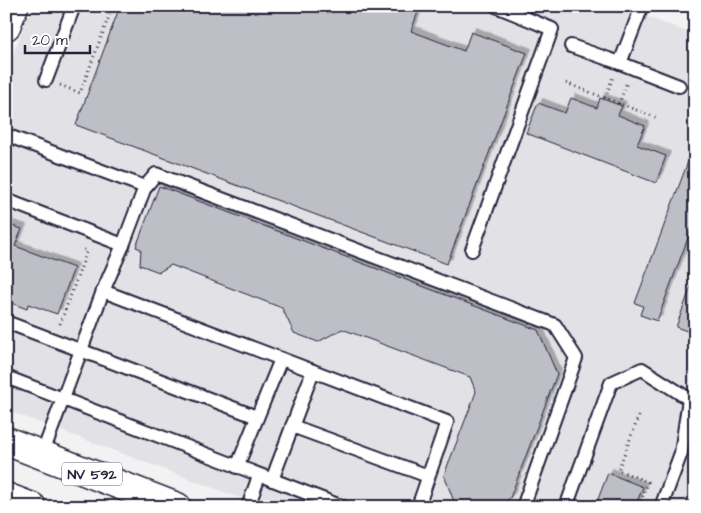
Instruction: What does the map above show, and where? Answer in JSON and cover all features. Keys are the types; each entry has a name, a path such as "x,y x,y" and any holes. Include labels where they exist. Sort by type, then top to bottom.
{"main road":[{"path":"6,26 14,6"},
{"name":"NV 592","path":"6,441 177,507"},
{"path":"6,497 32,507"}],"lane":[{"path":"46,80 74,6"},
{"path":"472,250 552,29 496,6"},
{"path":"620,63 642,6"},
{"path":"572,46 679,86"},
{"path":"6,135 145,187"},
{"path":"42,455 80,350 145,187 156,174 555,324 576,358 523,507"},
{"path":"6,200 123,245"},
{"path":"103,292 447,422 418,507"},
{"path":"6,322 257,417"},
{"path":"237,467 281,359"},
{"path":"566,507 611,383 642,369 689,399 681,452 661,507"},
{"path":"272,480 313,371"},
{"path":"6,377 343,507"},
{"path":"292,426 428,476"},
{"path":"248,507 259,476"}],"path":[{"path":"46,80 80,93 113,6"},
{"path":"566,83 657,118"},
{"path":"59,326 87,251 78,248"},
{"path":"639,416 618,470 648,482 639,507"}],"shaded area":[{"path":"31,6 619,6 695,35 695,507 264,507 6,410 6,74"}],"building":[{"path":"120,6 402,6 418,12 411,31 464,51 471,32 527,53 447,264 76,125"},
{"path":"571,98 597,108 600,98 622,106 618,115 645,126 637,145 666,156 656,183 526,133 538,103 565,113"},
{"path":"695,143 695,219 657,321 640,315 643,306 635,303"},
{"path":"159,186 538,330 557,374 510,498 500,507 456,507 444,475 476,392 470,377 342,329 318,342 294,333 282,308 171,265 159,272 140,265 141,249 136,247"},
{"path":"6,224 22,229 15,246 74,268 57,314 28,304 27,309 6,301"},
{"path":"695,276 695,334 676,327"},
{"path":"608,473 643,487 635,507 595,507"}]}
